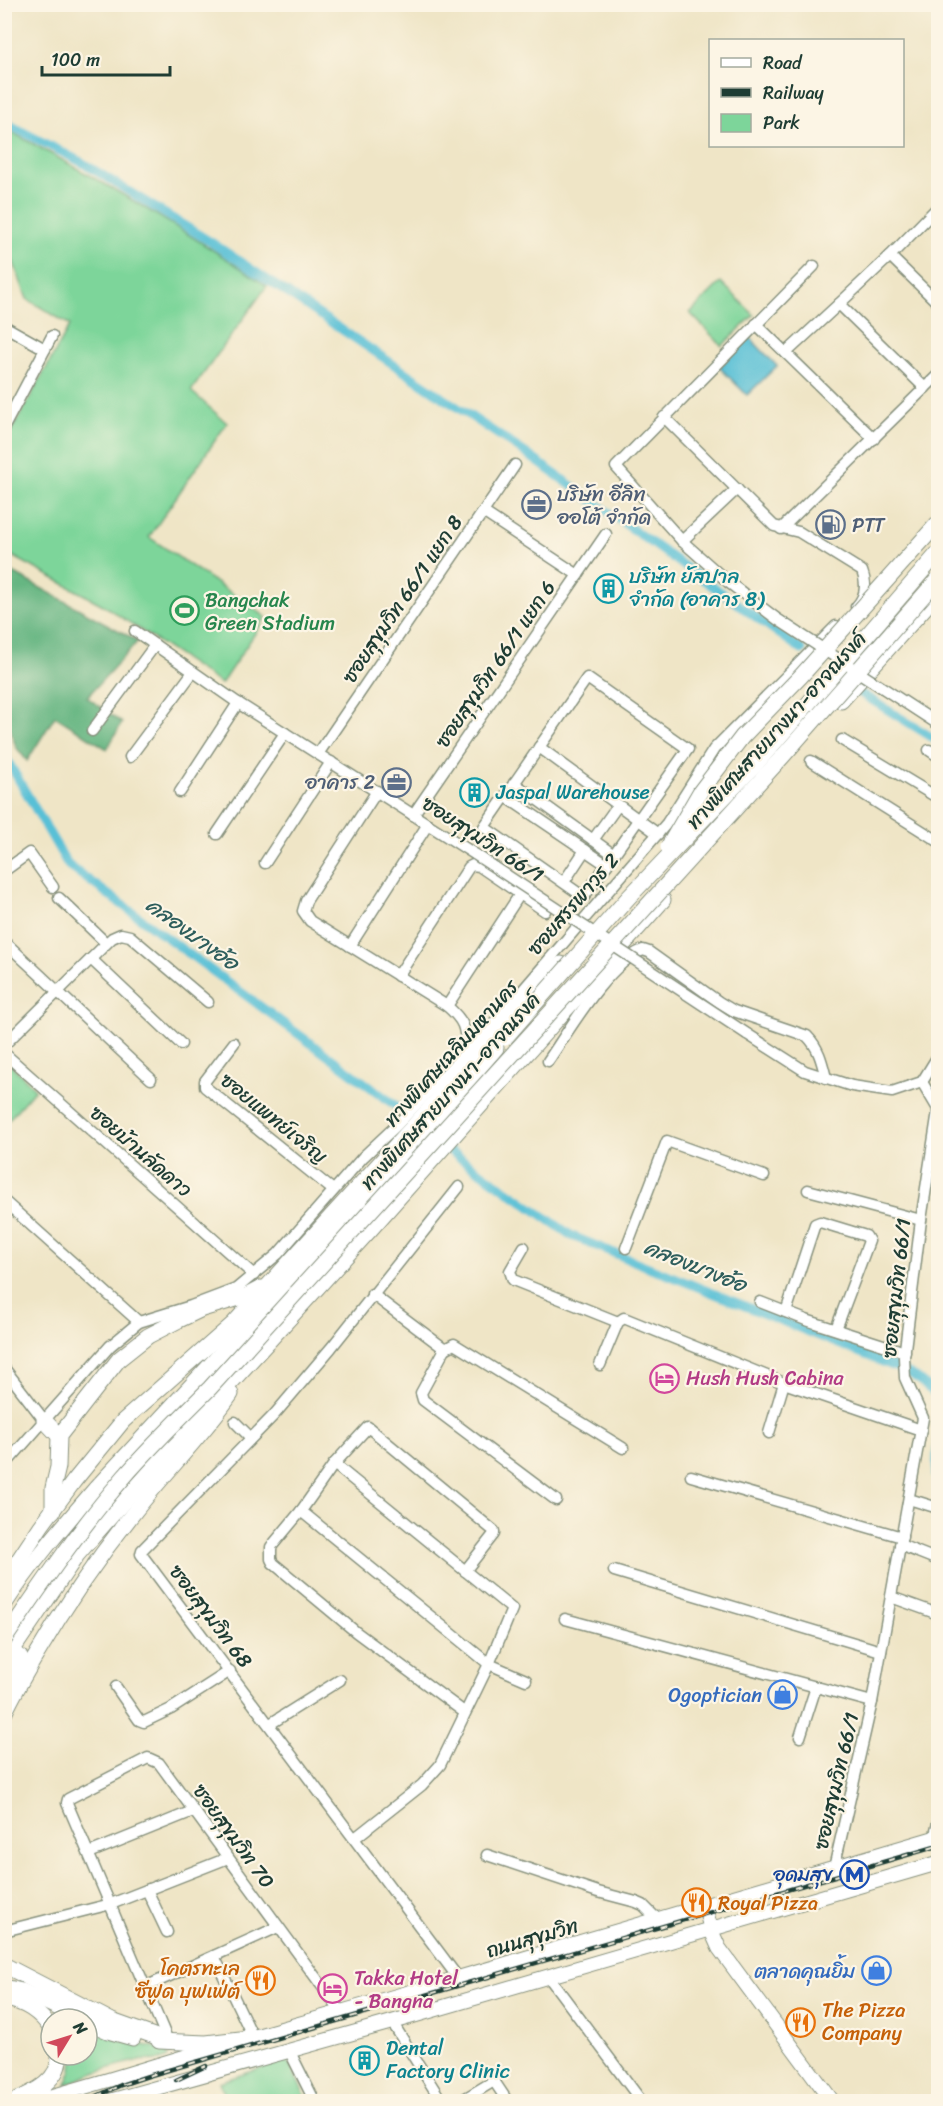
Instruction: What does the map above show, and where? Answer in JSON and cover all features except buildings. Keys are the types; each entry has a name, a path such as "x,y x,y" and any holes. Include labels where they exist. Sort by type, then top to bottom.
{"highway":[{"path":"656,868 700,792 742,736 801,676 939,523"},
{"name":"ทางพิเศษสายบางนา-อาจณรงค์","path":"4,1605 52,1539 96,1488 383,1179 550,985 656,868 756,764 939,553"},
{"name":"ทางพิเศษเฉลิมมหานคร","path":"4,1582 74,1481 123,1422 234,1323 487,1043 662,855 750,765 939,560"},
{"name":"ทางพิเศษสายบางนา-อาจณรงค์","path":"4,1640 67,1550 122,1479 210,1388 767,773 939,579"},
{"path":"4,1665 78,1555 117,1509 385,1213 789,757 939,593"},
{"path":"53,1511 53,1488 58,1467 59,1436 119,1359 148,1336 202,1309 246,1296 272,1282"},
{"path":"4,1714 60,1615 98,1559 136,1510 214,1419 267,1343"},
{"path":"44,1420 59,1436"},
{"path":"4,1685 117,1509"},
{"path":"4,1965 112,2021 168,2041"},
{"path":"4,1987 22,1991 57,2007"},
{"path":"10,2000 39,2015"},
{"path":"99,2026 143,2040 206,2043 256,2036"},
{"path":"12,2102 36,2091 52,2077 58,2067"}],"main road":[{"name":"ถนนสุขุมวิท","path":"31,2102 659,1921 936,1838"},
{"name":"ถนนสุขุมวิท","path":"106,2102 392,2022 939,1863"},
{"path":"705,1907 719,1948 833,2102"},
{"path":"459,1979 467,1999"}],"street":[{"path":"786,353 939,207"},
{"path":"890,256 939,303"},
{"path":"814,266 616,467 682,541 728,582 777,619 939,724"},
{"path":"839,304 925,388"},
{"path":"756,324 874,439"},
{"path":"4,326 45,349"},
{"path":"4,427 52,336"},
{"path":"781,529 939,375"},
{"name":"ซอยสรรพาวุธ 2","path":"4,1466 110,1346 139,1322 236,1289 278,1254 333,1190 503,1013 658,834 714,749 861,601 866,580 862,571 799,532 774,526 664,417"},
{"name":"ซอยสุขุมวิท 66/1 แยก 8","path":"318,754 515,465"},
{"path":"682,541 737,489"},
{"path":"483,512 578,575"},
{"name":"ซอยสุขุมวิท 66/1 แยก 6","path":"413,814 606,534"},
{"name":"ซอยสุขุมวิท 66/1","path":"135,631 285,733 413,814 805,1071 852,1086 892,1092 922,1082 939,1110 921,1220 905,1354 905,1378 923,1418 872,1701 834,1868"},
{"path":"92,731 155,645"},
{"path":"130,757 193,672"},
{"path":"587,678 688,749 584,897 484,826 514,783 587,678"},
{"path":"180,792 238,702"},
{"path":"217,834 285,733"},
{"path":"842,740 939,798"},
{"path":"539,747 658,834"},
{"path":"811,761 939,841"},
{"path":"265,863 331,762"},
{"path":"514,783 614,855"},
{"path":"377,791 306,901 303,911 310,921 447,1006 460,1018 466,1029 467,1050"},
{"path":"505,796 607,865"},
{"path":"593,840 618,805"},
{"path":"350,946 428,824"},
{"path":"564,882 585,850"},
{"path":"4,871 29,853 53,887"},
{"path":"398,976 469,867 473,865 479,866 546,911"},
{"path":"447,1006 520,894"},
{"path":"59,898 106,943"},
{"path":"4,1046 106,943 117,935 128,935 208,1002"},
{"path":"8,945 151,1079"},
{"path":"548,1061 598,991 626,961 643,950 734,1011 807,1036 819,1052 826,1078"},
{"path":"91,959 182,1044"},
{"name":"ซอยแพทย์เจริญ","path":"234,1043 205,1081 205,1087 333,1190"},
{"name":"ซอยบ้านลัดดาว","path":"4,1053 254,1275"},
{"path":"922,1082 939,1056"},
{"path":"626,1248 667,1141 764,1176"},
{"name":"ซอยสุขุมวิท 68","path":"459,1187 331,1348 274,1415 142,1550 141,1554 459,1979"},
{"path":"808,1190 921,1220"},
{"path":"4,1201 139,1322"},
{"path":"786,1312 815,1224 820,1222 866,1236 869,1241 836,1329"},
{"path":"524,1247 510,1271 513,1280 618,1322"},
{"path":"372,1294 445,1349"},
{"path":"760,1302 905,1354"},
{"path":"600,1365 618,1322 624,1318 784,1383 921,1430"},
{"path":"556,1500 423,1400 421,1393 445,1349 452,1344 457,1346 623,1448"},
{"path":"4,1368 44,1420"},
{"path":"769,1433 784,1383"},
{"path":"235,1422 251,1438"},
{"path":"465,1571 495,1531 370,1427 365,1428 334,1464 302,1511 272,1547 271,1560 273,1563 356,1632 465,1712"},
{"path":"334,1464 512,1609 489,1664 440,1764 422,1785 355,1838"},
{"path":"691,1476 901,1541 939,1560"},
{"path":"909,1499 939,1508"},
{"path":"302,1511 489,1664 526,1680"},
{"path":"614,1571 881,1651"},
{"path":"891,1597 939,1614"},
{"name":"ซอยสุขุมวิท 66/1","path":"565,1619 872,1701"},
{"path":"116,1688 139,1720 144,1722 171,1709 230,1671"},
{"path":"270,1724 340,1680"},
{"path":"800,1737 816,1686"},
{"name":"ซอยสุขุมวิท 70","path":"89,1853 67,1803 68,1799 148,1758 159,1764 341,2012"},
{"path":"168,2041 89,1853 193,1811"},
{"path":"936,1838 939,1823"},
{"path":"487,1856 636,1902 643,1905 659,1921"},
{"path":"4,1931 111,1904 228,1858"},
{"path":"147,1890 167,1932"},
{"path":"145,1987 278,1927"},
{"path":"214,1956 256,2036"},
{"path":"548,1976 642,2102"},
{"path":"392,2022 442,2102"},
{"path":"289,2050 315,2102"},
{"path":"459,2102 494,2081 508,2102"}],"green space":[{"path":"4,128 138,204 267,286 191,391 227,423 149,537 266,617 221,684 103,605 5,552 5,443 70,325 27,299 5,239"},
{"path":"721,282 754,315 722,346 690,313"},
{"path":"4,568 138,641 87,697 122,723 107,749 55,716 27,761 16,747 5,715"},
{"path":"5,1059 35,1089 5,1124"},
{"path":"99,2032 122,2041 165,2049 169,2056 119,2065 66,2085 72,2067 99,2067"},
{"path":"287,2060 308,2101 228,2101 219,2082"}],"water":[{"path":"749,337 777,366 747,395 719,367"}],"waterway":[{"path":"4,122 83,163 211,242 524,452 802,650"},
{"path":"857,691 938,741"},
{"name":"คลองบางอ้อ","path":"4,752 68,865 399,1108"},
{"name":"คลองบางอ้อ","path":"449,1150 572,1236 898,1368 914,1376 938,1396"},
{"name":"คลองบางอ้อ","path":"938,1437 936,1477 938,1478"}],"railway":[{"path":"84,2102 121,2085 148,2076 938,1846"},
{"path":"176,2080 206,2066"}],"place":[{"name":"บริษัท อีลิท ออโต้ จำกัด","path":"536,505"},
{"name":"PTT","path":"831,525"},
{"name":"บริษัท ยัสปาล จำกัด (อาคาร 8)","path":"608,588"},
{"name":"Bangchak Green Stadium","path":"184,611"},
{"name":"อาคาร 2","path":"396,782"},
{"name":"Jaspal Warehouse","path":"475,792"},
{"name":"Hush Hush Cabina","path":"665,1378"},
{"name":"Ogoptician","path":"783,1695"},
{"name":"อุดมสุข","path":"854,1874"},
{"name":"Royal Pizza","path":"697,1903"},
{"name":"ตลาดคุณยิ้ม","path":"876,1971"},
{"name":"โคตรทะเล ซีฟูด บุฟเฟ่ต์","path":"261,1980"},
{"name":"Takka Hotel - Bangna","path":"333,1989"},
{"name":"The Pizza Company","path":"801,2022"},
{"name":"Dental Factory Clinic","path":"365,2060"}]}
